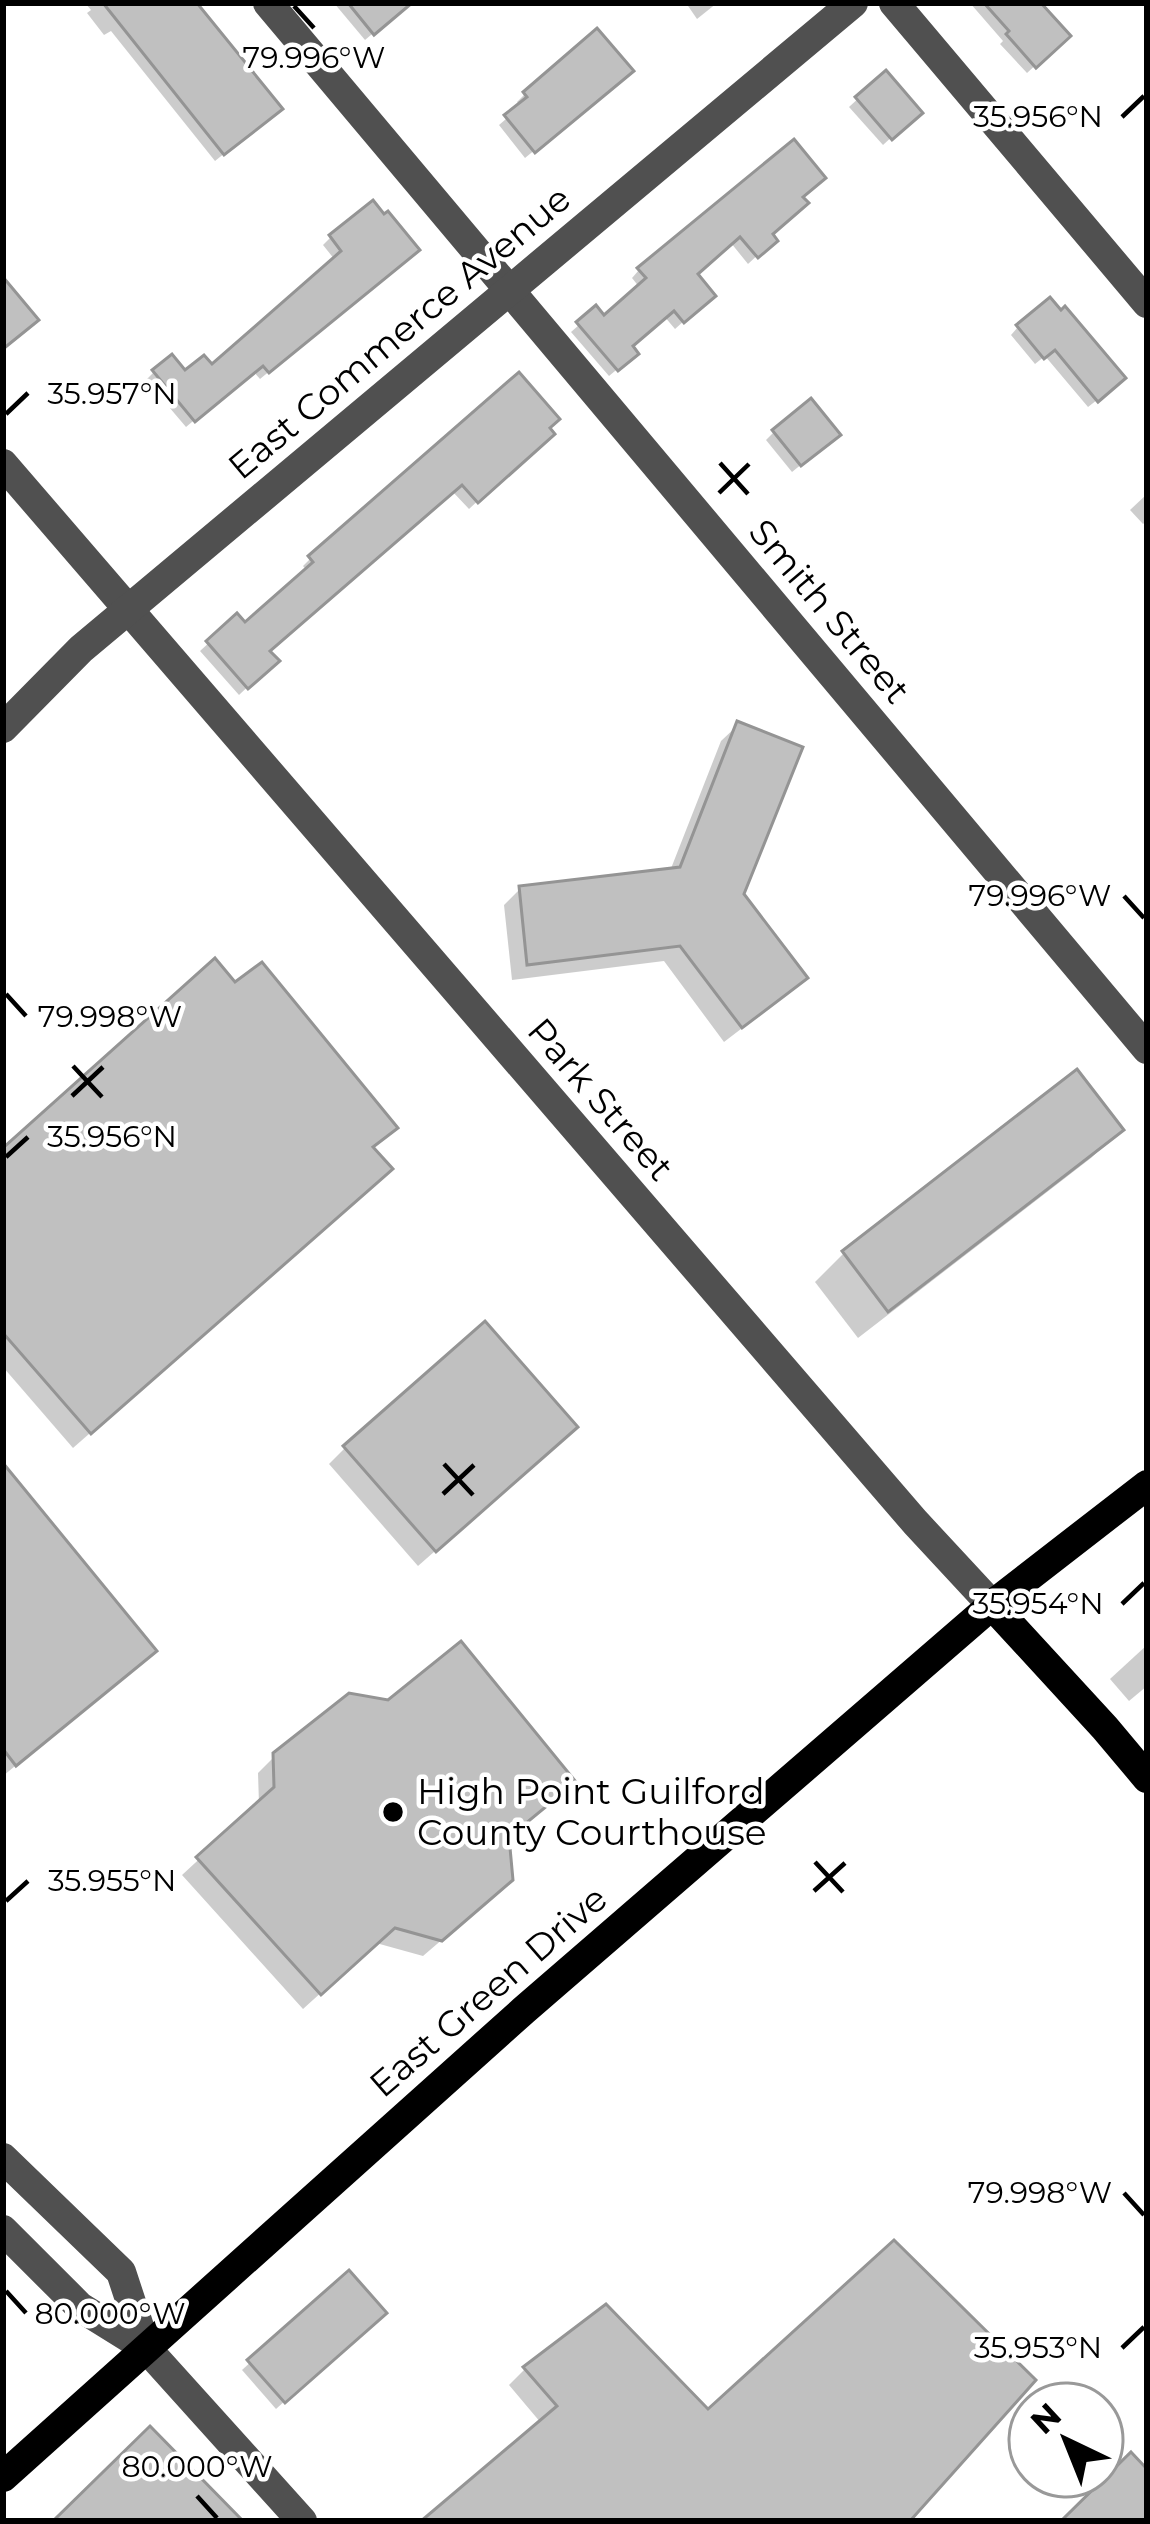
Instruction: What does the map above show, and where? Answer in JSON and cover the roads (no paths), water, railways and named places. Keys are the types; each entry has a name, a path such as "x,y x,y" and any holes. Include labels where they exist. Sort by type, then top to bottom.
{"main road":[{"name":"East Green Drive","path":"3,2477 524,2010 992,1605 1147,1485"},
{"name":"Park Street","path":"992,1605 1147,1778"}],"street":[{"name":"Smith Street","path":"268,3 1147,1049"},
{"name":"East Commerce Avenue","path":"3,728 81,649 853,3"},
{"path":"894,3 1147,303"},
{"name":"Park Street","path":"3,464 992,1605"},
{"path":"3,2158 121,2272 146,2348"},
{"path":"3,2230 80,2307 146,2348 302,2521"}],"place":[{"name":"High Point Guilford County Courthouse","path":"393,1812"}]}
